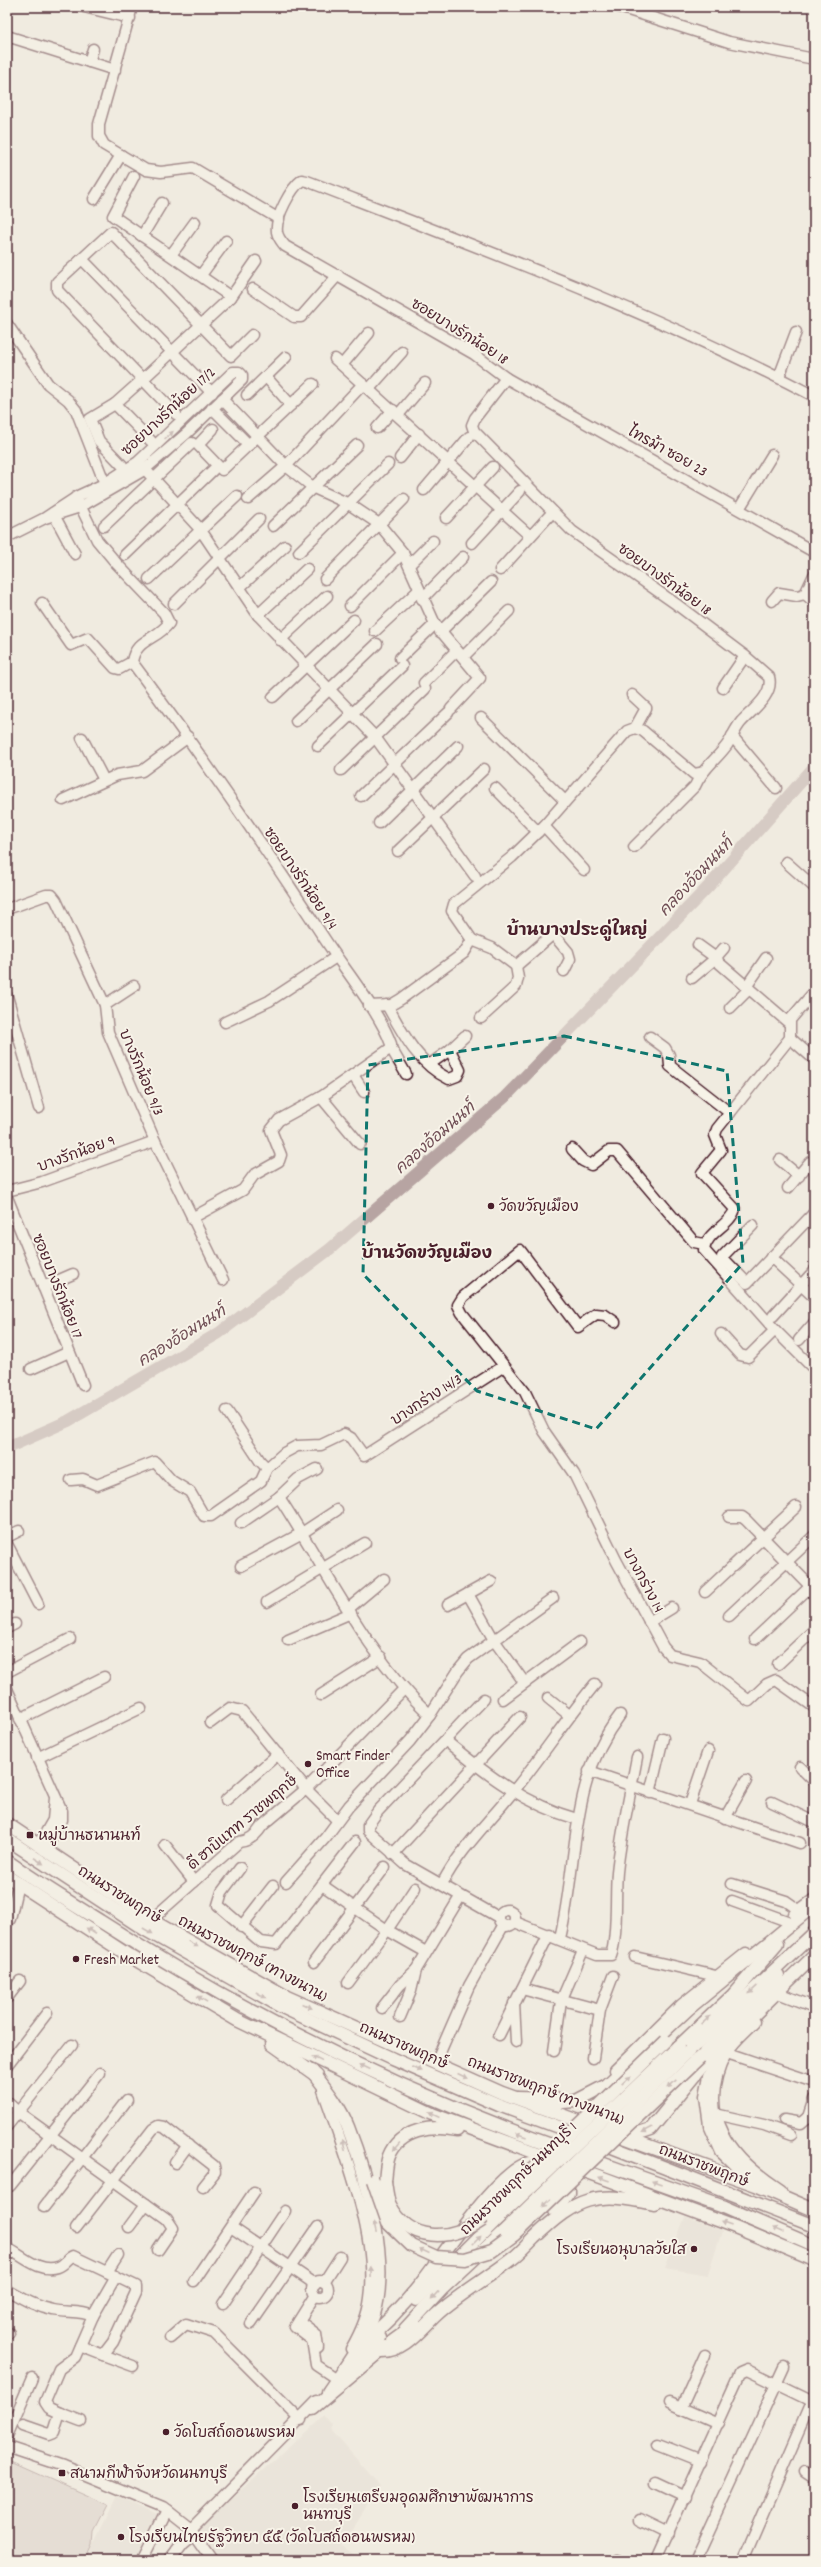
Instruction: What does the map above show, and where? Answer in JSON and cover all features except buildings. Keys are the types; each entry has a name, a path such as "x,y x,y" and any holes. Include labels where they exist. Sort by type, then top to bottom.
{"main road":[{"name":"ถนนราชพฤกษ์ (ทางขนาน)","path":"7,1824 151,1920 287,1997 435,2064 511,2096 756,2185 814,2210"},
{"name":"ถนนราชพฤกษ์","path":"7,1839 151,1933 280,2006 393,2059 499,2105 703,2181 814,2226"},
{"path":"7,1861 175,1967 242,2007 334,2053 492,2124 724,2207 814,2246"},
{"path":"7,1876 128,1955 237,2020 312,2071 332,2089 347,2109 357,2127 390,2205 406,2226 422,2234 444,2236 466,2230 481,2220 723,1988 758,1964"},
{"path":"533,2104 576,2101 607,2085 688,2009 807,1909"},
{"name":"ถนนราชพฤกษ์-นนทบุรี 1","path":"313,2408 494,2222 733,1995 758,1964 807,1909"},
{"name":"ถนนราชพฤกษ์-นนทบุรี 1","path":"313,2408 394,2341 443,2288 695,2054 813,1934"},
{"path":"607,2085 603,2102 610,2115 628,2131 643,2133 651,2129 704,2064 776,1995 814,1956"},
{"path":"325,2015 393,2059"},
{"path":"237,2020 432,2114 483,2135 650,2195 814,2260"},
{"path":"729,2039 710,2076 706,2096 710,2125 722,2152 756,2185"},
{"path":"483,2135 445,2128 423,2128 410,2134 398,2144 389,2156 379,2181 388,2223 412,2246 436,2257 465,2259 492,2251 514,2235 695,2054"},
{"path":"312,2071 321,2082 348,2126 366,2184 380,2264 379,2290 374,2313 359,2347 328,2392"},
{"path":"359,2347 396,2312 472,2215 516,2167 532,2163 568,2184 568,2193 555,2210"},
{"path":"394,2341 461,2292 555,2210 570,2200 597,2192 610,2190 650,2195"},
{"path":"380,2352 390,2353 399,2349 438,2313 514,2257 571,2207 595,2199 614,2196 683,2208"}],"street":[{"path":"84,7 130,18"},
{"path":"132,7 99,124 99,136 104,145 146,170 160,172 193,168 279,219 296,185 302,180 307,181 486,251 733,354 814,396"},
{"path":"619,7 729,42 814,59"},
{"path":"7,36 115,70"},
{"path":"89,62 93,49"},
{"path":"94,199 121,155"},
{"path":"134,176 113,216 231,297"},
{"path":"142,236 162,203"},
{"name":"ซอยบางรักน้อย 18","path":"279,219 277,230 278,238 284,246 338,275 474,354 506,378 475,418 472,424 474,431 572,531 745,656 769,677 771,686 762,700 740,723 726,746 700,773 695,786 634,847"},
{"path":"171,255 195,222"},
{"path":"176,414 57,290 57,282 108,233 115,233 200,325 231,356 252,335"},
{"path":"201,275 226,241"},
{"path":"82,259 212,393"},
{"path":"122,465 99,441 90,419 115,404 231,297 256,261"},
{"path":"253,289 294,316 302,317 338,275"},
{"path":"7,324 48,384 68,400 76,410 106,488"},
{"path":"369,332 339,362 530,536"},
{"path":"779,378 796,332"},
{"path":"248,499 286,466 353,394 366,386 402,352"},
{"path":"248,395 286,357"},
{"name":"ซอยบางรักน้อย 17/2","path":"7,537 106,488 141,466 222,399 242,380 242,375 239,372 233,372 141,466"},
{"path":"266,377 291,405"},
{"name":"ไทรม้า ซอย 23","path":"506,378 814,552"},
{"path":"213,429 198,445 220,469 224,469 313,384"},
{"path":"378,428 426,384"},
{"path":"222,399 286,466 314,488 348,504 379,524 404,553 437,628 480,678 449,711 361,796"},
{"path":"115,404 151,441"},
{"path":"212,408 249,445"},
{"path":"400,458 419,434"},
{"path":"424,490 469,437"},
{"path":"104,526 192,443"},
{"path":"274,526 357,445"},
{"path":"739,509 772,455"},
{"path":"299,552 388,464"},
{"path":"141,466 200,529 258,614 280,640 304,665 331,688 375,737 475,876"},
{"path":"446,518 493,467"},
{"path":"125,555 213,470"},
{"path":"472,543 520,491"},
{"path":"149,579 200,529 237,496"},
{"path":"325,579 404,500"},
{"path":"42,603 72,645 88,638 115,668 119,669 132,662 134,652 140,645 163,631 169,623 164,613 117,564 97,540 78,502"},
{"path":"51,515 75,554"},
{"path":"500,570 549,516"},
{"path":"174,604 259,519"},
{"path":"409,565 433,542"},
{"path":"240,588 286,546"},
{"path":"350,606 404,553"},
{"path":"375,632 464,558"},
{"path":"258,614 307,569"},
{"path":"805,594 814,575"},
{"path":"318,746 353,713 401,662 437,628 490,582"},
{"path":"772,600 779,594 797,596 805,594"},
{"path":"805,594 814,602"},
{"path":"280,640 327,596"},
{"path":"341,770 424,686 509,611"},
{"path":"273,697 304,665 354,620"},
{"path":"296,721 377,644"},
{"path":"723,688 745,656"},
{"name":"ซอยบางรักน้อย 9/4","path":"132,662 188,738 369,1006 388,1038 391,1048 406,1074"},
{"path":"481,1018 516,986 518,978 516,966 492,948 472,940 452,911 454,904 512,858 541,829 627,731 635,728 646,708 632,695"},
{"path":"481,718 565,801"},
{"path":"635,728 643,731 694,774 700,773"},
{"path":"732,736 776,788"},
{"path":"82,738 104,780"},
{"path":"63,800 117,775 142,771 188,738"},
{"path":"379,823 458,746"},
{"path":"398,851 484,769"},
{"path":"495,788 584,870"},
{"path":"786,862 814,887"},
{"name":"บางรักน้อย 9/3","path":"7,909 46,895 52,896 56,900 106,1004 108,1032 155,1141 224,1280"},
{"path":"516,966 552,933 568,952 570,959 564,971"},
{"path":"369,1006 387,1005 401,999 464,953 472,940"},
{"path":"698,945 716,958 789,1023"},
{"path":"692,978 716,958 724,948"},
{"path":"225,1022 269,1002 336,957"},
{"path":"730,1008 748,988 766,958"},
{"path":"106,1004 134,986"},
{"path":"811,1366 775,1330 704,1250 704,1244 728,1220 735,1209 702,1173 721,1150 715,1135 730,1113 790,1038 789,1023 814,992"},
{"path":"8,1001 39,1108"},
{"path":"387,1005 408,1044 449,1079 457,1076 460,1070 459,1065 450,1050"},
{"path":"430,1064 450,1050 465,1036"},
{"path":"650,1037 665,1048 669,1055 670,1066 730,1113"},
{"path":"790,1038 814,1059"},
{"path":"192,1218 243,1190 254,1176 279,1161 279,1149 271,1136 271,1130 277,1122 321,1097 391,1048"},
{"path":"353,1075 364,1092"},
{"path":"321,1097 360,1144"},
{"name":"บางรักน้อย 9","path":"7,1191 42,1182 90,1162 155,1141"},
{"path":"572,1149 583,1161 591,1165 609,1151 617,1151 694,1242 704,1244"},
{"path":"780,1160 798,1176"},
{"path":"788,1188 810,1162 814,1166"},
{"name":"ซอยบางรักน้อย 17","path":"7,1197 83,1385"},
{"path":"753,1225 722,1257 747,1283 814,1213"},
{"name":"บางกร่าง 14","path":"615,1322 604,1315 596,1314 578,1327 520,1250 463,1297 458,1305 462,1313 525,1392 544,1432 574,1474 616,1560 649,1622 670,1655 700,1662 746,1700 752,1700 767,1684 776,1680 814,1707"},
{"path":"771,1257 814,1297"},
{"path":"773,1316 814,1271"},
{"path":"43,1287 73,1274"},
{"path":"799,1340 814,1323"},
{"path":"721,1334 740,1355 748,1357 775,1330"},
{"path":"32,1369 69,1352"},
{"name":"บางกร่าง 14/3","path":"267,1468 284,1453 297,1446 321,1445 344,1434 351,1438 364,1456 504,1366"},
{"path":"71,1480 82,1479 97,1485 155,1462 172,1481 190,1492 204,1516 216,1513 259,1483 267,1468 227,1411"},
{"path":"241,1523 278,1498 291,1484 317,1469"},
{"path":"278,1498 381,1657 404,1689 430,1715"},
{"path":"705,1592 796,1507"},
{"path":"241,1566 302,1533 337,1510"},
{"path":"729,1517 742,1517 813,1586 755,1638"},
{"path":"7,1537 19,1531"},
{"path":"728,1616 814,1536"},
{"path":"267,1602 365,1543"},
{"path":"7,1544 38,1604"},
{"path":"288,1640 350,1611 384,1579"},
{"path":"448,1605 491,1581"},
{"path":"468,1594 494,1640 524,1682"},
{"path":"286,1882 326,1837 337,1820 430,1715 458,1671 468,1659 553,1598"},
{"path":"649,1622 672,1608"},
{"path":"778,1664 814,1630"},
{"path":"7,1672 70,1638"},
{"path":"503,1699 580,1642"},
{"path":"321,1695 381,1657"},
{"path":"20,1719 104,1677"},
{"path":"442,1884 462,1852 513,1792 569,1715 595,1684"},
{"path":"7,1689 11,1710 20,1719 55,1796 53,1820 41,1848"},
{"name":"ดี ฮาบิแทท ราชพฤกษ์","path":"151,1920 239,1842 246,1842 258,1833 262,1826 306,1789 404,1689"},
{"path":"548,1698 569,1715"},
{"path":"484,1699 446,1741 378,1811 368,1825 370,1836 393,1854 442,1884 460,1897 501,1921 508,1927 515,1922"},
{"path":"37,1758 141,1708"},
{"path":"210,1723 230,1708 242,1711 306,1789 337,1820"},
{"path":"560,1938 565,1915 577,1819 589,1771 608,1731 620,1715"},
{"path":"393,1854 477,1766 520,1717"},
{"path":"515,1922 560,1938 597,1955 611,1955 615,1941 617,1873 640,1789 663,1738"},
{"path":"446,1741 513,1792 543,1808 577,1819"},
{"path":"690,1804 708,1752"},
{"path":"226,1800 278,1754"},
{"path":"637,1757 640,1789"},
{"path":"800,1767 814,1781"},
{"path":"589,1771 640,1789 690,1804 725,1818 800,1843"},
{"path":"725,1818 746,1781"},
{"path":"772,1802 814,1822"},
{"path":"240,1868 222,1892 218,1905 241,1927 261,1942 276,1944 355,1842"},
{"path":"165,1845 194,1882"},
{"path":"314,1962 385,1867"},
{"path":"7,1923 10,1920 18,1884"},
{"path":"732,1884 807,1909"},
{"path":"241,1927 273,1886"},
{"path":"322,1886 388,1930 426,1952"},
{"path":"348,1983 388,1930 415,1888"},
{"path":"400,2017 411,1991 416,1970 460,1897"},
{"path":"511,2096 551,2099 587,2091 602,2082 681,2005 787,1921 807,1909 814,1899"},
{"path":"732,1901 787,1921"},
{"path":"435,2064 469,1986 505,1910 514,1912 515,1922"},
{"path":"499,2035 549,1934"},
{"path":"554,2051 561,2001 581,1955"},
{"path":"635,1957 716,1976"},
{"path":"382,2008 400,1985 416,1970"},
{"path":"593,2058 600,2010 613,1976"},
{"path":"7,1998 20,1981"},
{"path":"522,1989 561,2001 600,2010"},
{"path":"798,2203 759,2177 730,2148 718,2124 713,2097 716,2077 727,2053 776,1995 814,2007"},
{"path":"514,2003 516,2042"},
{"path":"7,2065 47,2013"},
{"path":"7,2126 72,2045"},
{"path":"727,2053 814,2082"},
{"path":"10,2186 100,2073"},
{"path":"313,2408 336,2375 355,2343 370,2299 371,2265 367,2236 342,2137 321,2082"},
{"path":"784,2120 801,2123 811,2117 814,2099"},
{"path":"44,2207 128,2100"},
{"path":"7,2102 18,2112 167,2219 173,2228 158,2250"},
{"path":"715,2114 764,2125 791,2135"},
{"path":"76,2228 154,2129 158,2126 164,2127 215,2168 203,2187"},
{"path":"175,2163 188,2145"},
{"path":"194,2281 254,2192"},
{"path":"129,2227 146,2204"},
{"path":"223,2304 285,2211"},
{"path":"231,2227 290,2267 327,2286 327,2293 323,2296 316,2295 297,2324 312,2340 314,2361 316,2365 336,2375"},
{"path":"251,2324 318,2227"},
{"path":"7,2248 43,2267 59,2267 73,2256 133,2284 136,2289 113,2342 104,2355"},
{"path":"81,2421 49,2408 46,2402 59,2369 72,2362 80,2346 118,2255"},
{"path":"319,2283 340,2258"},
{"path":"7,2290 51,2310 68,2313 80,2311 93,2316"},
{"path":"170,2338 186,2324 212,2331 300,2420"},
{"path":"80,2346 134,2366"},
{"path":"681,2408 705,2355"},
{"path":"695,2560 784,2367"},
{"path":"655,2560 743,2370 808,2398 811,2403 743,2560"},
{"path":"7,2436 32,2378"},
{"path":"670,2403 718,2424"},
{"name":"ถนนราชพฤกษ์-นนทบุรี 1","path":"170,2560 182,2543 313,2408"},
{"path":"23,2425 52,2434 60,2413"},
{"path":"658,2444 701,2461"},
{"path":"7,2447 64,2466 145,2498 167,2510 193,2532 213,2560"},
{"path":"805,2472 814,2478"},
{"path":"655,2483 684,2497"},
{"path":"142,2560 167,2510"},
{"path":"639,2520 668,2534"}],"highlighted area":[{"path":"564,1036 727,1071 743,1263 596,1429 477,1391 363,1274 368,1065"}],"shaded area":[{"name":"โรงเรียนอนุบาลวัยใส","path":"685,2217 722,2231 708,2275 665,2268"},
{"name":"โรงเรียนเตรียมอุดมศึกษาพัฒนาการ นนทบุรี","path":"324,2416 333,2427 331,2430 380,2486 342,2546 361,2560 220,2560 201,2535 200,2526"},
{"path":"7,2460 108,2505 94,2532 93,2545 86,2560 7,2560"},
{"name":"โรงเรียนไทยรัฐวิทยา ๕๕ (วัดโบสถ์ดอนพรหม)","path":"118,2496 157,2515 134,2560 86,2560"}],"waterway":[{"name":"คลองอ้อมนนท์","path":"7,1448 68,1421 219,1333 330,1249 505,1097 709,886 814,767"}],"place":[{"name":"วัดขวัญเมือง","path":"491,1206"},
{"name":"Smart Finder Office","path":"308,1764"},
{"name":"หมู่บ้านธนานนท์","path":"30,1835"},
{"name":"Fresh Market","path":"76,1959"},
{"name":"โรงเรียนอนุบาลวัยใส","path":"694,2249"},
{"name":"วัดโบสถ์ดอนพรหม","path":"166,2432"},
{"name":"สนามกีฬาจังหวัดนนทบุรี","path":"62,2473"},
{"name":"โรงเรียนเตรียมอุดมศึกษาพัฒนาการ นนทบุรี","path":"295,2506"},
{"name":"โรงเรียนไทยรัฐวิทยา ๕๕ (วัดโบสถ์ดอนพรหม)","path":"121,2537"}],"district":[{"name":"บ้านบางประดู่ใหญ่","path":"577,929"},
{"name":"บ้านวัดขวัญเมือง","path":"427,1252"}]}
